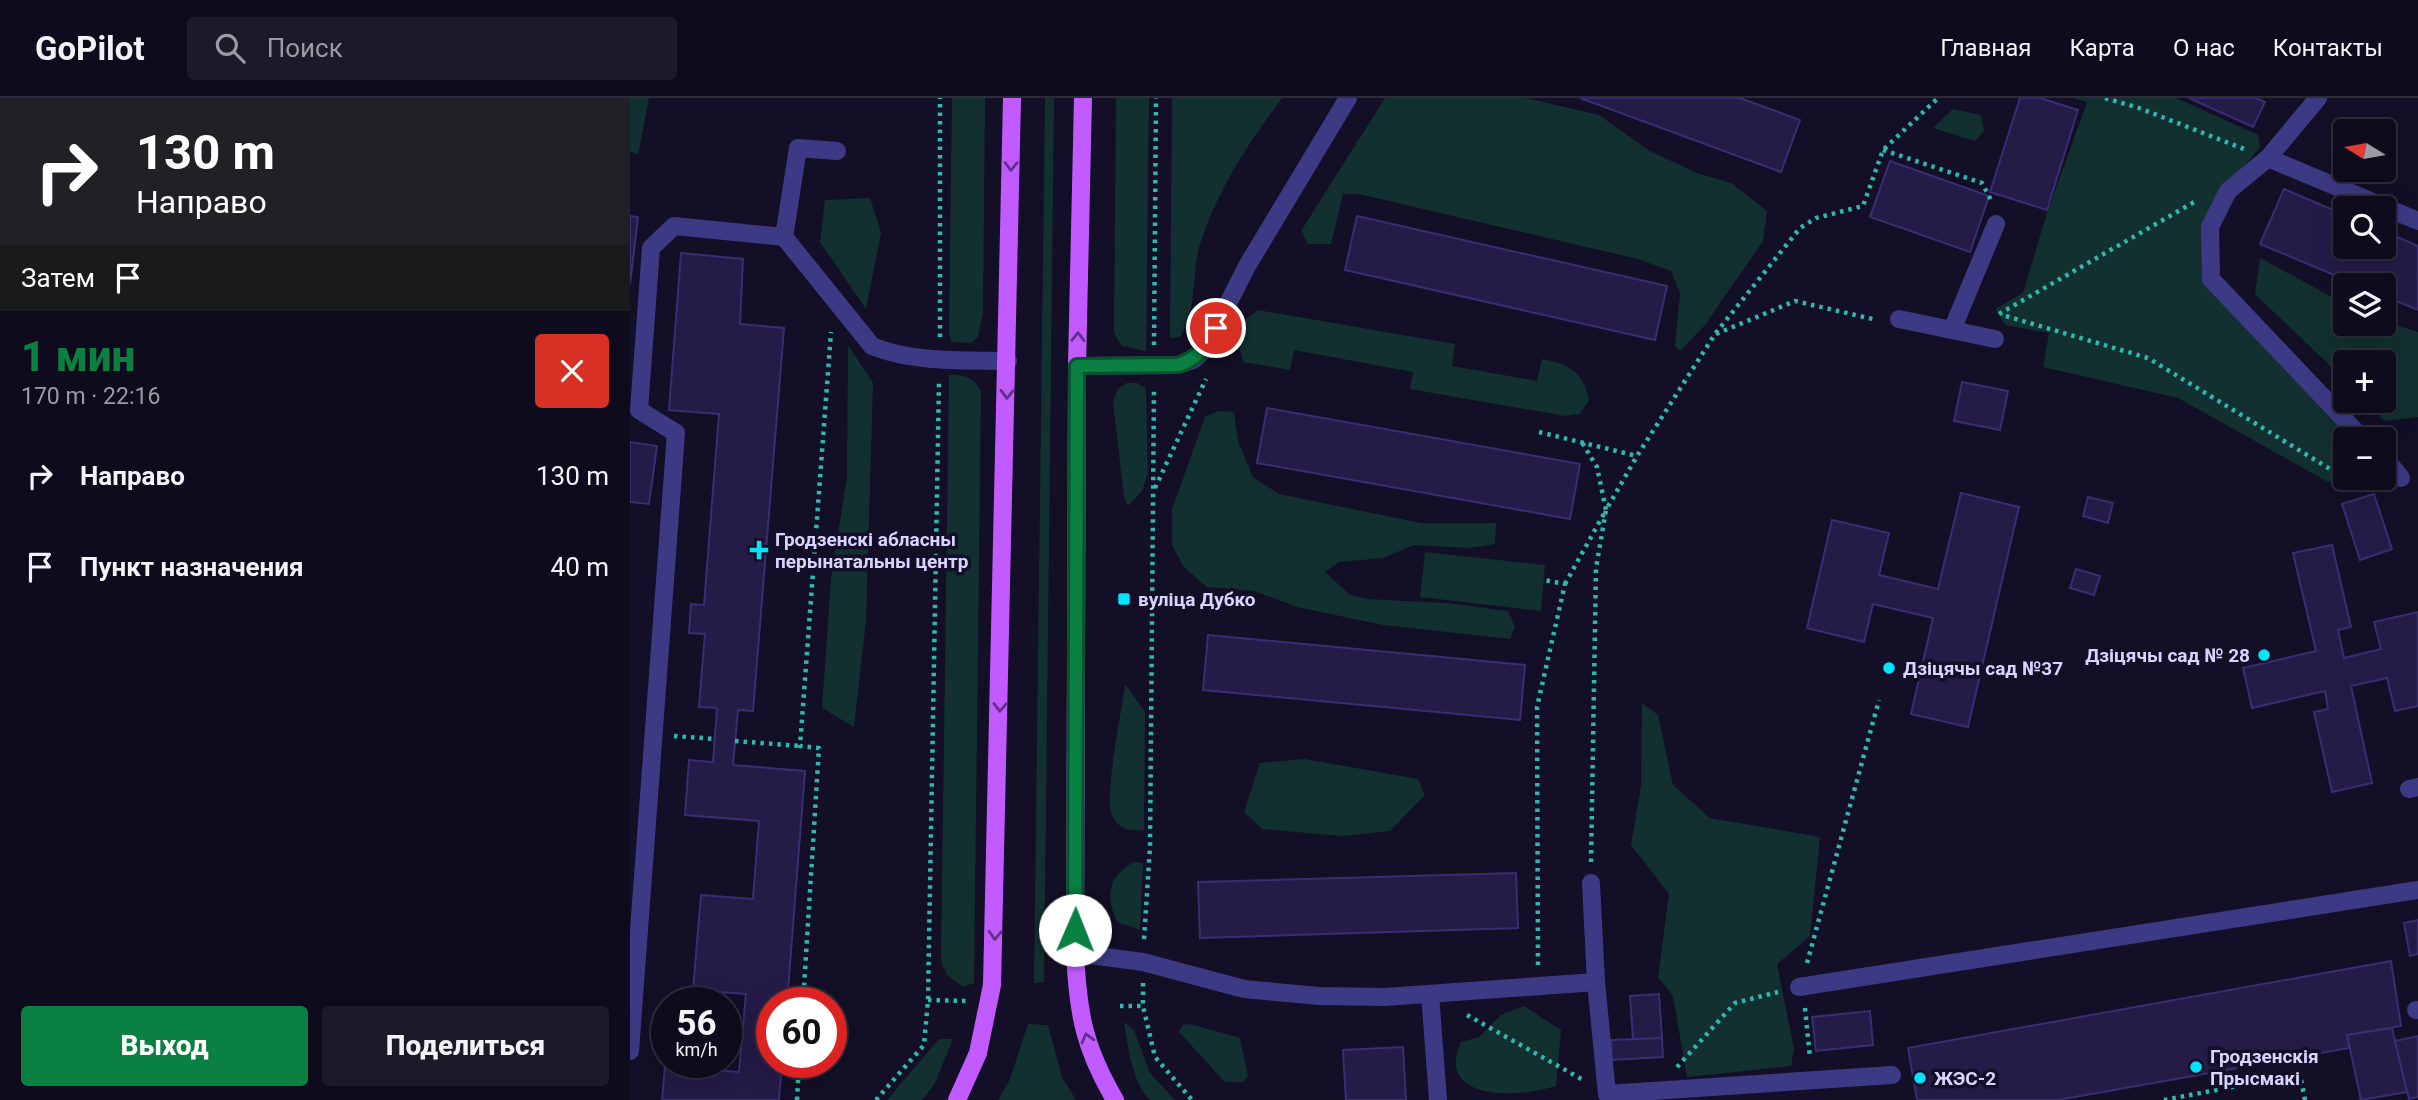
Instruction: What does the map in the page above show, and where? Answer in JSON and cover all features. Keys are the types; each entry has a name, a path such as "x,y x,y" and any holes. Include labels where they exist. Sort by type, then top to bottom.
{"main road":[{"path":"957,1100 978,1053 992,994 1012,98"},
{"path":"1083,98 1077,366 1075,953 1078,1004 1093,1063 1115,1100"}],"lane":[{"path":"1077,366 1154,367 1193,360 1205,349 1247,267 1348,98"},
{"path":"2314,99 2267,158 2228,191 2210,227 2211,279 2352,427"},
{"path":"784,237 798,148 837,151"},
{"path":"2267,158 2418,221"},
{"path":"1952,330 1996,224"},
{"path":"630,1051 676,433 639,410 651,248 674,226 784,237 872,346 889,354 1008,362"},
{"path":"1899,320 1995,339"},
{"path":"2396,472 2401,478"},
{"path":"1591,883 1596,982 1607,1094 1892,1075"},
{"path":"1802,987 2418,890"},
{"path":"1075,953 1143,962 1244,989 1319,996 1430,994 1596,982"},
{"path":"1430,994 1438,1100"}],"path":[{"path":"876,1100 923,1045 928,1000 940,359 940,98"},
{"path":"1150,846 1156,98"},
{"path":"1537,955 1536,707 1565,584 1637,456 1715,334 1800,228 1816,218 1863,206 1883,150 1938,98"},
{"path":"2105,98 2139,108 2267,158"},
{"path":"1883,150 1982,183 1990,194 1996,224"},
{"path":"1952,330 1999,314 2208,194"},
{"path":"800,746 834,299"},
{"path":"1715,334 1795,301 1882,321 1899,320"},
{"path":"1999,314 2148,358 2333,468"},
{"path":"1153,492 1209,371"},
{"path":"1539,432 1637,456"},
{"path":"1581,441 1597,467 1606,510 1596,568 1591,883"},
{"path":"1544,580 1565,584"},
{"path":"1812,1080 1802,987 1880,700"},
{"path":"654,734 715,739"},
{"path":"735,741 819,748 804,987"},
{"path":"1655,1091 1735,1003 1802,987"},
{"path":"928,1000 972,1001"},
{"path":"1120,1006 1143,1006"},
{"path":"1465,1014 1607,1094"},
{"path":"2164,1100 2300,1074 2305,1100"},
{"path":"797,1100 798,1078"}],"green space":[{"path":"630,98 649,98 638,155 630,151"},
{"path":"952,98 985,98 983,313 978,337 971,343 952,342 949,335"},
{"path":"1045,98 1054,98 1044,982 1034,983"},
{"path":"1116,98 1149,98 1146,351 1122,346 1114,333"},
{"path":"1172,98 1282,98 1247,148 1217,200 1198,250 1190,314 1180,337 1170,338"},
{"path":"1385,98 1526,98 1599,115 1648,150 1697,173 1731,183 1767,211 1763,241 1705,325 1680,351 1675,346 1680,293 1671,271 1638,259 1359,194 1343,194 1331,244 1308,244 1301,231"},
{"path":"2073,98 2176,98 2258,135 2260,147 2218,199 2206,280 2345,427 2333,427 2333,481 2328,482 2178,398 2043,367 2049,333 2005,325 1995,309 2023,293 2046,216 2087,102"},
{"path":"1953,109 1981,115 1984,131 1975,141 1933,128"},
{"path":"870,198 881,233 866,309 820,242 825,200"},
{"path":"2260,258 2333,298 2333,336 2396,336 2396,325 2418,332 2418,417 2384,421 2376,413 2396,413 2396,350 2333,350 2333,369 2255,294"},
{"path":"1258,310 1455,344 1452,366 1537,381 1542,359 1552,361 1579,376 1589,400 1580,414 1565,416 1410,389 1413,372 1294,350 1290,370 1243,362 1237,337 1247,318"},
{"path":"848,345 873,383 866,621 854,727 822,708 831,578 847,477"},
{"path":"949,375 968,378 981,391 974,983 963,987 947,975 941,961"},
{"path":"1127,383 1137,383 1146,388 1148,474 1142,491 1128,506 1124,497 1113,402 1118,388"},
{"path":"1218,411 1234,412 1238,441 1253,477 1279,494 1421,523 1496,523 1495,544 1468,548 1413,545 1384,558 1339,562 1325,572 1350,595 1367,599 1447,603 1508,611 1515,627 1510,639 1383,625 1297,607 1254,591 1207,587 1184,567 1172,545 1172,509 1205,417"},
{"path":"1425,552 1545,565 1541,611 1420,597"},
{"path":"1125,684 1145,712 1144,830 1130,830 1121,826 1112,815 1110,804 1112,771"},
{"path":"1642,703 1658,715 1673,785 1710,818 1820,837 1810,936 1777,964 1794,1049 1791,1066 1687,1077 1673,996 1658,977 1669,894 1631,845 1641,786"},
{"path":"1305,759 1418,779 1425,795 1390,831 1342,836 1262,829 1244,812 1260,763"},
{"path":"1134,862 1143,863 1140,930 1117,922 1110,895 1114,880"},
{"path":"1524,1006 1561,1030 1556,1086 1520,1093 1501,1093 1483,1091 1469,1085 1459,1075 1456,1061 1461,1042 1479,1037 1501,1015"},
{"path":"1124,1022 1134,1030 1150,1073 1175,1100 1150,1100 1144,1093 1132,1064"},
{"path":"1028,1024 1048,1025 1062,1077 1076,1100 998,1100 1010,1079"},
{"path":"1190,1024 1240,1038 1248,1075 1243,1082 1225,1082 1179,1032 1183,1025"},
{"path":"939,1039 953,1039 934,1085 922,1100 887,1100"}],"building":[{"path":"1580,98 1740,98 1800,120 1781,172"},
{"path":"2020,98 2040,98 2078,110 2047,210 1990,192"},
{"path":"2189,98 2256,98 2265,102 2253,127"},
{"path":"1890,161 1989,196 1970,252 1870,217"},
{"path":"2284,189 2333,210 2333,259 2396,259 2396,236 2418,246 2418,310 2396,301 2396,273 2333,275 2260,244"},
{"path":"630,216 638,217 630,284"},
{"path":"1357,216 1667,286 1655,340 1345,270"},
{"name":"Гродзенскі абласны перынатальны центр","path":"681,253 743,259 740,324 784,328 753,711 738,710 733,765 805,771 788,987 756,987 756,1078 781,1078 779,1100 662,1100 664,1078 742,1078 746,994 742,994 742,987 693,987 701,895 753,899 759,821 685,815 689,760 713,762 717,708 699,707 705,634 689,633 691,604 704,605 719,414 669,410"},
{"path":"1962,382 2008,391 2000,430 1954,421"},
{"path":"1267,408 1580,464 1570,519 1257,463"},
{"path":"630,442 657,446 649,504 630,502"},
{"path":"1961,493 2019,507 1968,727 1911,714 1933,618 1873,604 1864,642 1807,628 1832,520 1889,533 1879,575 1938,589"},
{"path":"2374,494 2392,549 2360,560 2342,504"},
{"path":"2088,497 2113,503 2108,523 2083,516"},
{"path":"2332,545 2351,627 2338,630 2344,658 2381,649 2374,622 2418,612 2418,706 2395,711 2387,678 2351,686 2372,783 2332,792 2314,712 2328,709 2325,691 2252,708 2243,668 2316,651 2293,553"},
{"path":"2076,569 2100,576 2094,595 2070,588"},
{"path":"1208,635 1525,665 1520,720 1203,690"},
{"path":"1516,873 1518,928 1200,938 1198,882"},
{"path":"2418,920 2418,954 2410,956 2404,923"},
{"path":"2391,961 2401,1026 2347,1035 2349,1048 2058,1100 1917,1100 1908,1048"},
{"path":"1659,994 1662,1038 1633,1039 1630,996"},
{"path":"1870,1011 1873,1045 1816,1051 1812,1017"},
{"path":"2392,1028 2407,1092 2361,1100 2347,1035"},
{"path":"2418,1036 2418,1097 2409,1099 2395,1041"},
{"path":"1662,1038 1663,1057 1612,1060 1611,1040"},
{"path":"1403,1047 1406,1100 1346,1100 1343,1050"}],"place":[{"name":"Гродзенскі абласны перынатальны центр","path":"759,550"},
{"name":"вуліца Дубко","path":"1124,599"},
{"name":"Дзіцячы сад № 28","path":"2264,655"},
{"name":"Дзіцячы сад №37","path":"1889,668"},
{"name":"Гродзенскія Прысмакі","path":"2196,1067"},
{"name":"ЖЭС-2","path":"1920,1078"}],"route":[{"path":"1075,930 1077,366 1178,365 1193,360 1205,349 1216,328"}]}
